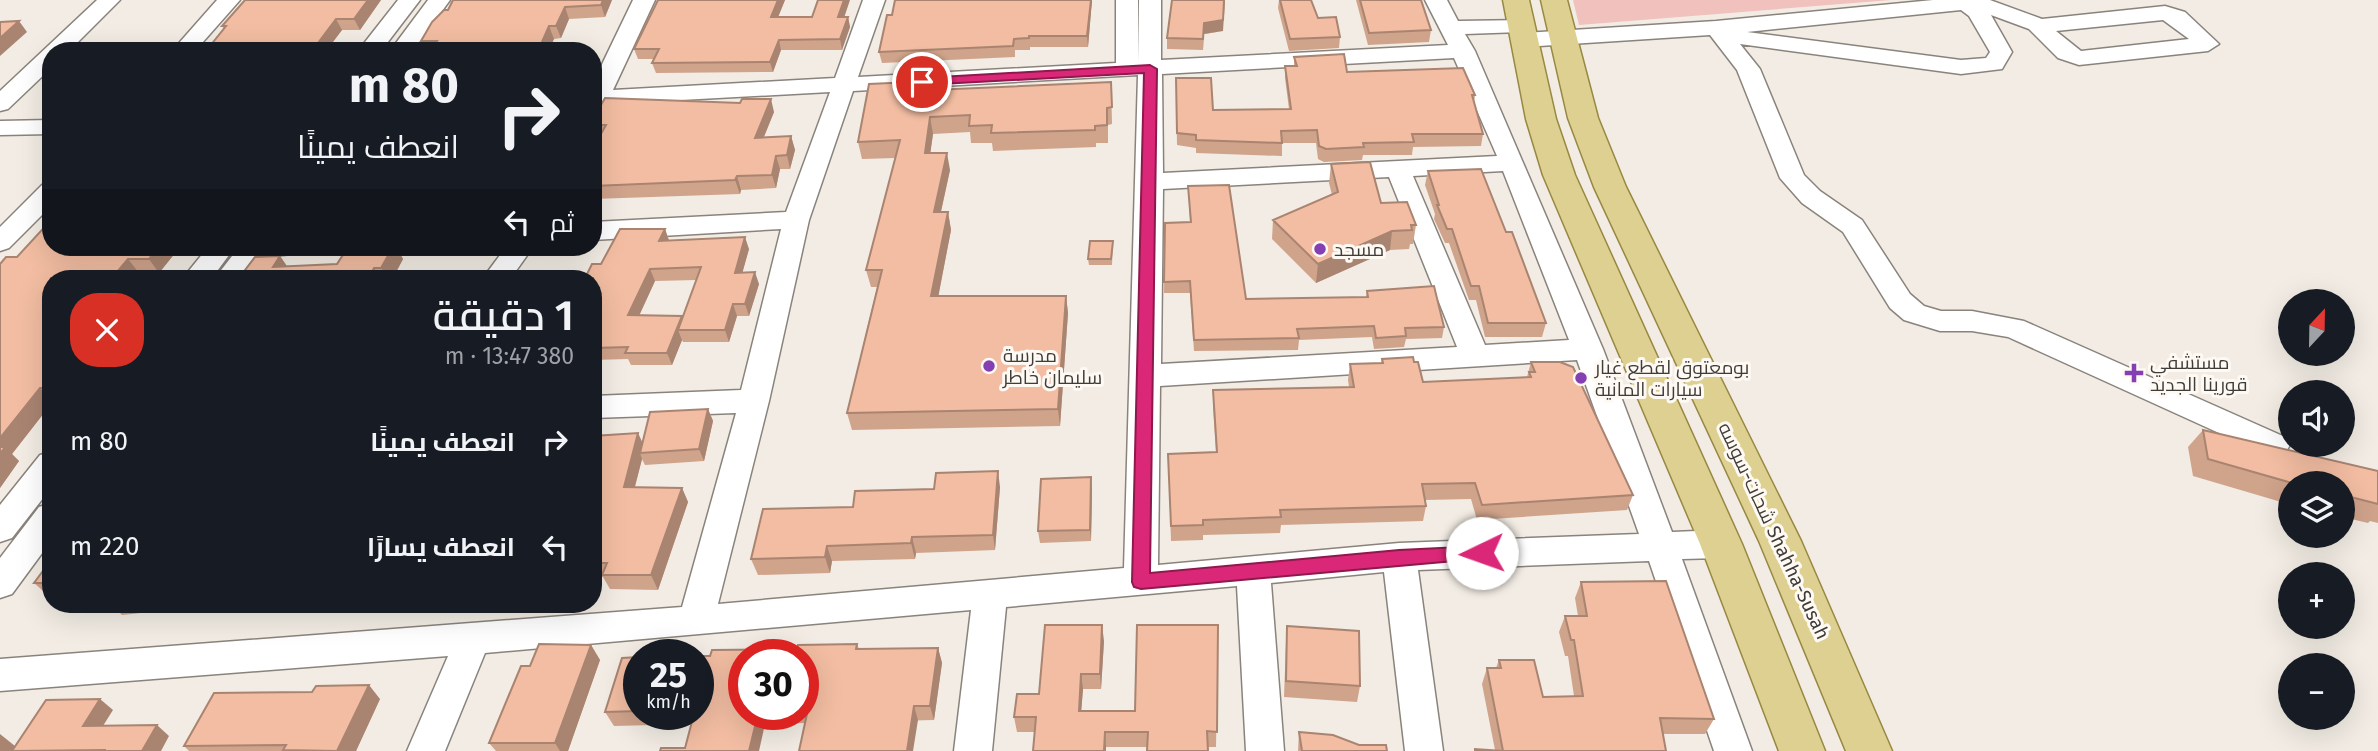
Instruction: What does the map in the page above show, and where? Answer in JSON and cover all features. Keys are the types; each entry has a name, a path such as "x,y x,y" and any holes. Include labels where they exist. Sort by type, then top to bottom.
{"main road":[{"name":"شحات-سوسه Shahha-Susah","path":"1554,0 1583,118 1610,187 1780,541 1833,660 1869,751"},
{"path":"1521,21 1541,119 1559,175 1721,544 1802,751"}],"street":[{"path":"65,42 109,0"},
{"path":"191,42 229,0"},
{"path":"376,42 409,0"},
{"path":"408,42 439,0"},
{"path":"602,87 644,0"},
{"path":"696,621 754,401 796,220 824,138 846,86 874,0"},
{"path":"1127,0 1139,70 1150,182 1143,376 1141,582"},
{"path":"1139,70 1150,0"},
{"path":"1436,0 1458,40 1512,163 1588,349 1662,545 1733,751"},
{"path":"602,101 1139,70 1458,40 1521,21 1562,39 1719,31 1968,1 2038,25 2165,13 2177,17 2208,44 2084,58 2066,53 2038,25"},
{"path":"1719,31 1961,67 1980,68 1994,64 2001,52 1978,12 1968,1"},
{"path":"1719,31 1748,69 1793,178 1811,197 1853,226 1900,301 1914,313 1940,321 1972,321 2014,328 2274,445"},
{"path":"0,104 42,64"},
{"path":"0,128 42,127"},
{"path":"1150,182 1512,163"},
{"path":"1398,169 1475,356"},
{"path":"0,242 42,200"},
{"path":"602,231 796,220"},
{"path":"203,270 215,256"},
{"path":"235,270 246,256"},
{"path":"1143,376 1588,349"},
{"path":"602,407 754,401"},
{"path":"0,529 42,475"},
{"path":"0,584 42,528"},
{"path":"0,675 696,621 1399,557 1721,544"},
{"path":"1399,557 1424,751"},
{"path":"1253,571 1265,751"},
{"path":"973,751 990,596"},
{"path":"426,751 473,639"}],"shaded area":[{"path":"1573,0 1891,0 1579,25"}],"building":[{"path":"245,0 368,0 354,19 336,19 319,42 213,42 226,26 222,26"},
{"path":"453,0 603,0 601,5 565,7 556,26 549,26 542,42 421,41 432,22 444,10 448,10"},
{"path":"658,0 778,0 771,17 812,17 818,0 844,0 838,17 848,17 840,39 779,40 770,62 652,63 659,49 634,49"},
{"path":"895,0 1091,0 1087,36 1029,36 1014,39 1013,46 879,52 887,15 892,15"},
{"path":"1172,0 1224,0 1223,20 1204,23 1203,39 1167,38"},
{"path":"1280,0 1311,0 1318,18 1336,17 1340,37 1290,39"},
{"path":"1360,0 1421,0 1431,30 1369,33"},
{"path":"19,21 0,38 0,22"},
{"path":"1344,54 1347,72 1463,68 1475,95 1472,95 1483,134 1412,134 1414,142 1363,143 1364,147 1326,149 1319,146 1317,130 1281,131 1282,143 1196,140 1196,135 1177,133 1176,78 1211,78 1213,110 1291,109 1285,66 1297,66 1294,57"},
{"path":"934,81 933,90 1111,82 1112,107 1107,108 1107,125 1095,126 1095,130 991,133 992,125 969,126 970,115 930,117 925,153 947,153 934,212 948,212 931,296 1066,296 1058,409 847,413 882,270 866,270 900,140 858,142 869,84"},
{"path":"605,98 740,103 742,99 771,99 755,138 791,136 787,155 776,156 772,175 737,176 735,180 602,186 602,132 606,125 602,125 602,103"},
{"path":"1370,162 1381,203 1407,202 1416,225 1411,225 1412,230 1392,231 1318,264 1273,220 1338,192 1331,164"},
{"path":"1481,169 1506,232 1512,232 1546,323 1488,323 1479,286 1471,286 1452,229 1447,229 1437,205 1428,171"},
{"path":"1229,185 1246,299 1368,297 1367,291 1434,286 1444,327 1405,328 1406,336 1376,338 1374,326 1297,329 1299,338 1194,340 1190,281 1164,282 1165,223 1191,222 1188,186"},
{"path":"620,229 665,229 659,241 745,237 735,273 755,272 745,304 733,304 725,330 678,330 701,267 650,269 628,315 682,316 667,353 625,353 628,347 602,348 602,270 589,270 592,264 601,264"},
{"path":"42,230 42,256 151,256 149,259 128,259 119,270 42,270 42,388 0,438 0,264 6,257 17,257"},
{"path":"1090,241 1113,241 1111,259 1088,259"},
{"path":"280,256 273,267 337,264 342,256 388,256 381,268 373,270 245,270 255,257"},
{"path":"1413,357 1414,362 1418,362 1423,382 1531,377 1529,372 1535,372 1531,362 1560,362 1573,367 1633,495 1482,505 1475,483 1422,484 1426,506 1280,510 1281,517 1203,520 1203,525 1171,526 1168,454 1217,452 1213,390 1354,387 1350,364 1383,363 1382,359"},
{"path":"708,409 699,449 640,453 650,412"},
{"path":"2203,430 2278,448 2278,457 2318,457 2378,471 2378,504 2355,498 2355,471 2278,471 2278,479 2208,459"},
{"path":"638,433 624,487 682,488 651,575 602,575 607,563 602,563 602,435"},
{"path":"998,471 993,535 912,537 911,543 827,546 825,557 751,559 763,509 853,507 855,491 934,489 936,473"},
{"path":"1091,477 1090,530 1038,531 1041,479"},
{"path":"42,572 42,583 34,583"},
{"path":"1666,581 1714,719 1660,718 1666,751 1503,751 1487,668 1501,668 1499,660 1534,660 1543,697 1583,696 1574,640 1571,640 1565,616 1587,616 1581,582"},
{"path":"1045,625 1102,625 1100,674 1081,674 1079,711 1135,711 1137,625 1218,625 1217,732 1207,731 1208,751 1147,751 1148,732 1105,732 1104,751 1033,751 1036,717 1014,717 1017,694 1039,694"},
{"path":"1287,626 1359,631 1360,686 1286,681"},
{"path":"539,644 591,645 555,743 489,743 521,666 530,666"},
{"path":"857,644 856,649 938,648 930,706 914,706 907,751 799,751 804,730 819,730 819,645"},
{"path":"714,650 728,650 728,730 754,730 749,751 660,751 661,748 685,748 690,730 714,730"},
{"path":"622,658 623,711 605,712"},
{"path":"369,685 337,751 283,750 286,745 184,746 214,693 312,692 316,686"},
{"path":"100,699 83,726 157,725 142,751 12,751 46,700"},
{"path":"1299,732 1333,735 1359,745 1386,745 1387,751 1302,751"}],"place":[{"name":"مسجد","path":"1320,249"},
{"name":"مدرسة سليمان خاطر","path":"989,366"},
{"name":"مستشفي قورينا الجديد","path":"2134,373"},
{"name":"بومعتوق لقطع غيار سيارات المانية","path":"1581,378"}],"route":[{"path":"922,82 1150,69 1141,582 1399,557 1482,553"}]}
